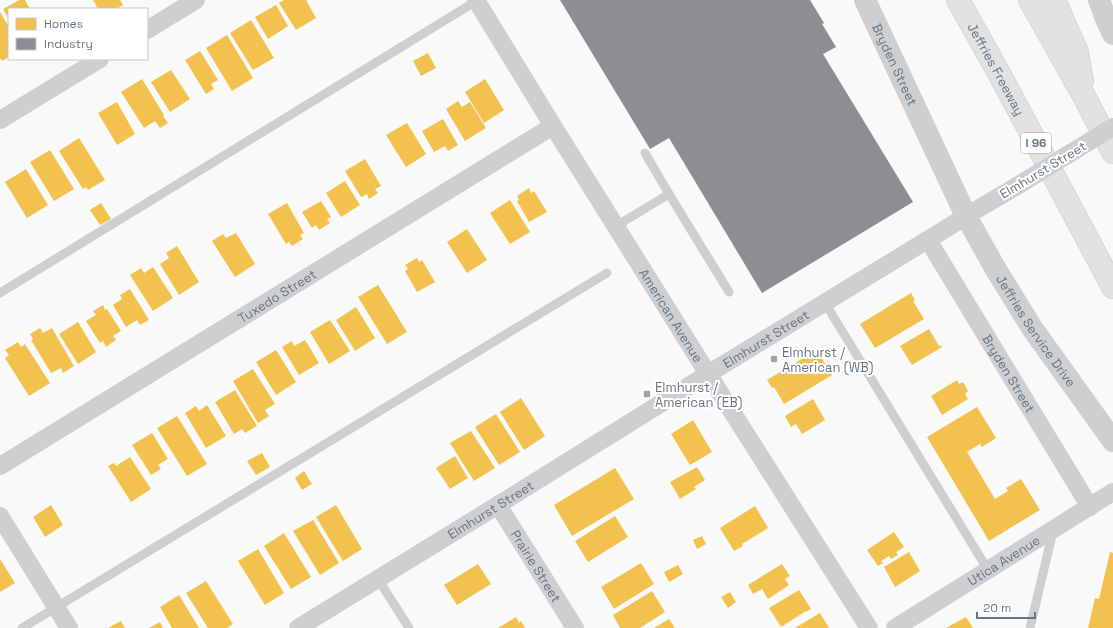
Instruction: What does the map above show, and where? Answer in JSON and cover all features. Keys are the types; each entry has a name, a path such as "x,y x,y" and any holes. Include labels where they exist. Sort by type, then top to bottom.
{"highway":[{"name":"Jeffries Freeway","path":"958,0 1005,84 1113,287"},
{"path":"1030,0 1085,98 1113,152"},
{"path":"1054,0 1077,52 1085,98"}],"street":[{"path":"148,29 196,0"},
{"name":"American Avenue","path":"477,0 553,126 869,628"},
{"name":"Bryden Street","path":"865,0 966,216"},
{"path":"1099,0 1113,34"},
{"path":"0,120 98,60"},
{"name":"Tuxedo Street","path":"0,466 553,126"},
{"name":"Elmhurst Street","path":"298,628 708,374 1113,127"},
{"name":"Jeffries Service Drive","path":"966,216 994,268 1032,328 1113,441"},
{"name":"Bryden Street","path":"928,240 1090,507"},
{"name":"Utica Avenue","path":"895,628 1113,492"},
{"name":"Prairie Street","path":"498,505 575,628"},
{"path":"0,516 69,628"}],"lane":[{"path":"0,292 477,0"},
{"path":"645,153 729,292"},
{"path":"616,226 669,194"},
{"path":"22,628 607,273"},
{"path":"824,303 988,570"},
{"path":"1030,628 1053,529"},
{"path":"378,579 409,628"}],"building: Homes":[{"path":"19,0 25,0 29,8 8,8 8,17 3,9"},
{"path":"93,0 120,0 123,5 118,8 97,8"},
{"path":"284,0 306,0 316,18 296,30 279,3"},
{"path":"276,5 288,26 268,39 255,17"},
{"path":"0,12 8,25 8,58 2,61 0,58"},
{"path":"251,20 274,58 253,70 230,33"},
{"path":"227,35 253,78 232,91 206,48"},
{"path":"200,51 218,80 211,84 214,89 206,94 185,60"},
{"path":"428,53 436,68 421,76 413,61"},
{"path":"171,70 190,99 170,112 151,82"},
{"path":"142,79 168,123 160,128 155,121 144,128 121,92"},
{"path":"485,79 504,110 484,123 465,92"},
{"path":"458,101 462,107 470,102 486,128 465,141 446,109"},
{"path":"117,102 135,134 117,145 98,113"},
{"path":"443,119 458,145 448,151 445,146 434,152 422,131"},
{"path":"407,123 426,154 406,167 386,135"},
{"path":"79,138 105,180 88,190 86,187 83,189 59,151"},
{"path":"50,150 74,189 54,201 30,162"},
{"path":"365,159 381,186 375,189 378,193 369,199 367,194 361,197 345,171"},
{"path":"26,169 48,205 27,218 5,182"},
{"path":"345,181 360,205 341,217 326,193"},
{"path":"529,188 531,193 534,191 547,212 529,222 517,201 519,200 517,196"},
{"path":"510,200 530,232 510,244 490,213"},
{"path":"321,201 331,217 327,219 330,223 319,230 316,225 312,228 302,212"},
{"path":"101,203 111,219 100,225 90,210"},
{"path":"287,203 304,233 300,235 303,239 292,246 289,242 286,244 268,214"},
{"path":"467,229 487,260 467,273 447,242"},
{"path":"236,233 255,264 235,277 212,241 223,234 226,238"},
{"path":"177,246 199,282 179,295 160,264 169,258 166,253"},
{"path":"417,258 419,262 422,260 435,282 417,292 405,271 408,269 405,265"},
{"path":"153,267 173,298 153,311 130,275 141,268 144,273"},
{"path":"378,285 407,332 387,344 358,297"},
{"path":"130,289 149,320 140,325 137,320 126,327 113,305 122,299 120,295"},
{"path":"911,293 915,300 913,301 924,319 875,348 860,324"},
{"path":"103,305 105,310 107,309 121,331 113,336 116,340 106,347 103,341 100,343 86,321 96,315 93,311"},
{"path":"356,307 375,338 355,351 336,320"},
{"path":"330,320 350,351 329,364 310,332"},
{"path":"78,322 96,352 78,364 59,334"},
{"path":"40,328 43,333 52,328 74,366 63,373 61,368 51,373 31,340 33,339 30,334"},
{"path":"929,329 939,346 941,345 942,347 912,365 900,346"},
{"path":"305,340 319,363 299,375 282,347 292,341 294,346"},
{"path":"18,342 21,347 25,344 50,383 29,396 5,358 9,355 5,350"},
{"path":"818,349 832,375 784,404 774,387 772,388 767,380"},
{"path":"276,350 296,382 276,395 256,362"},
{"path":"253,369 275,404 265,410 269,416 258,423 233,381"},
{"path":"957,380 959,384 963,382 968,391 965,394 968,399 942,415 931,396"},
{"path":"235,390 257,426 245,433 242,429 234,434 215,402"},
{"path":"521,398 545,436 524,450 500,412"},
{"path":"813,399 825,420 802,434 796,424 791,427 785,416"},
{"path":"207,405 226,436 206,448 185,413 196,406 199,411"},
{"path":"977,407 996,438 982,447 980,444 967,452 995,499 1008,491 1006,488 1021,479 1040,510 989,541 927,437"},
{"path":"496,414 520,452 499,465 475,427"},
{"path":"177,416 207,464 187,476 157,428"},
{"path":"693,420 712,452 690,465 671,434"},
{"path":"471,431 495,468 474,481 450,443"},
{"path":"152,433 168,459 158,465 161,469 151,475 132,445"},
{"path":"262,453 270,467 256,475 247,461"},
{"path":"455,456 468,478 450,489 436,468"},
{"path":"130,457 151,489 131,502 108,466 114,463 116,466"},
{"path":"697,467 705,480 694,487 696,489 680,499 670,482"},
{"path":"615,468 634,499 572,536 554,505"},
{"path":"304,471 312,484 302,490 295,478"},
{"path":"51,505 63,525 45,537 33,517"},
{"path":"336,505 362,549 343,561 316,517"},
{"path":"755,506 768,528 742,544 743,546 734,551 720,528"},
{"path":"615,516 628,537 588,562 575,541"},
{"path":"313,520 339,563 320,575 293,531"},
{"path":"894,532 904,547 896,552 898,555 891,559 889,556 881,561 883,563 878,566 867,550"},
{"path":"284,533 311,577 291,589 264,546"},
{"path":"702,536 706,544 697,549 693,540"},
{"path":"258,549 284,593 265,605 238,561"},
{"path":"909,552 920,571 895,587 884,567"},
{"path":"1110,552 1113,553 1113,628 1088,628 1095,598 1099,599"},
{"path":"0,559 15,583 0,592"},
{"path":"641,563 654,584 614,609 601,587"},
{"path":"478,564 491,584 457,605 444,585"},
{"path":"782,564 790,576 785,579 789,585 768,599 762,589 753,594 748,585"},
{"path":"678,565 683,574 669,582 664,572"},
{"path":"206,581 233,624 227,628 208,628 186,593"},
{"path":"799,590 811,609 781,627 769,608"},
{"path":"652,591 665,612 640,628 620,628 613,615"},
{"path":"730,592 736,602 728,608 721,597"},
{"path":"179,595 199,628 172,628 160,607"},
{"path":"820,613 829,628 795,628"},
{"path":"516,617 519,623 521,621 525,628 498,628"},
{"path":"966,617 973,628 946,628"},
{"path":"669,619 675,628 654,628"},
{"path":"121,621 125,628 108,628"},
{"path":"160,622 163,628 149,628"}],"building: Industry":[{"path":"560,0 810,0 836,47 823,54 913,202 762,293 669,138 650,149"}],"place":[{"name":"Elmhurst / American (WB)","path":"774,359"},
{"name":"Elmhurst / American (EB)","path":"647,394"}]}
